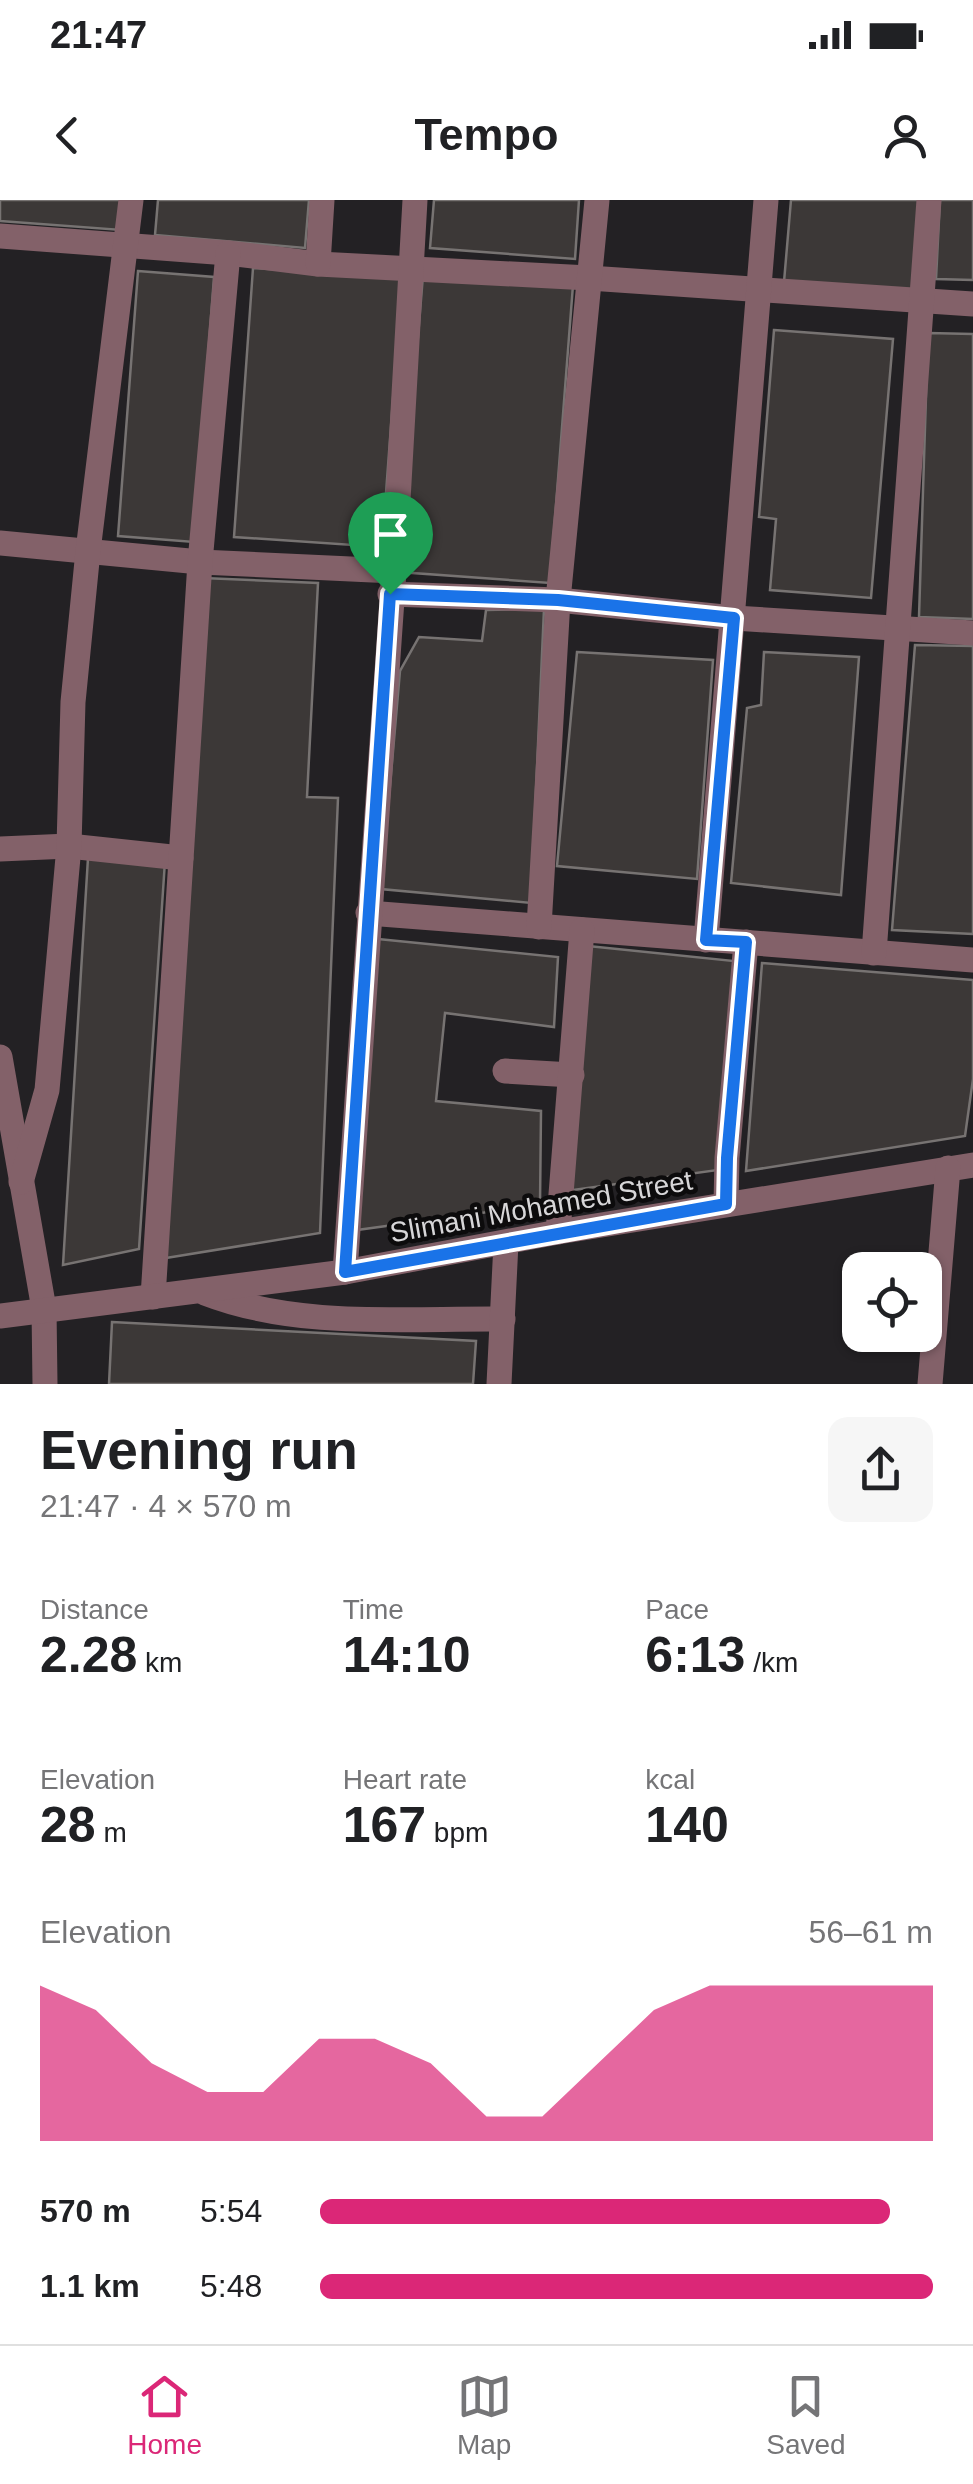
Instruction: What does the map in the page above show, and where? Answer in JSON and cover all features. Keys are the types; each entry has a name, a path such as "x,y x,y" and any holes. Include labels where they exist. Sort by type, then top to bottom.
{"street":[{"path":"21,1182 47,1090 69,846 73,702 131,200"},
{"path":"318,264 322,200"},
{"path":"345,1272 415,200"},
{"path":"539,926 558,600 597,200"},
{"path":"706,940 766,200"},
{"path":"874,952 930,200"},
{"path":"0,236 228,253 318,264 973,304"},
{"path":"152,1297 200,562 228,253"},
{"path":"0,542 734,618 973,633"},
{"path":"0,849 69,846 180,858"},
{"path":"368,913 973,960"},
{"path":"558,1232 582,930"},
{"path":"726,1204 746,942"},
{"path":"0,1058 44,1309 46,1384"},
{"path":"505,1070 572,1075"},
{"path":"930,1384 960,1167"},
{"name":"Slimani Mohamed Street","path":"0,1316 345,1272 558,1232 960,1167"},
{"path":"499,1384 506,1242"},
{"path":"200,1291 262,1310 366,1320 503,1318"}],"building":[{"path":"0,200 123,200 121,230 0,221"},
{"path":"158,200 309,200 305,248 155,235"},
{"path":"434,200 579,200 575,259 430,248"},
{"path":"791,200 921,200 917,293 784,282"},
{"path":"940,200 973,200 973,280 936,279"},
{"path":"253,268 402,278 382,547 234,537"},
{"path":"138,271 214,277 194,542 118,536"},
{"path":"423,275 573,285 550,583 399,572"},
{"path":"774,330 893,339 871,598 770,590 776,519 759,517"},
{"path":"928,333 973,334 973,619 919,617"},
{"path":"203,578 318,583 307,797 338,798 320,1233 166,1258"},
{"path":"544,609 531,903 381,889 400,671 419,637 482,641 486,610"},
{"path":"915,645 973,646 973,934 892,930"},
{"path":"577,652 713,660 697,879 557,866"},
{"path":"764,652 859,657 841,895 731,883 747,708 761,705"},
{"path":"88,858 165,861 139,1249 63,1265"},
{"path":"378,939 558,957 554,1027 445,1013 436,1101 541,1111 540,1205 357,1230"},
{"path":"588,946 734,961 718,1170 566,1191"},
{"path":"762,963 973,980 973,1079 965,1136 746,1171"},
{"path":"112,1322 476,1341 473,1384 109,1384"}],"route":[{"path":"390,594 558,600 734,618 706,940 746,942 726,1204 345,1272 390,594"}]}
